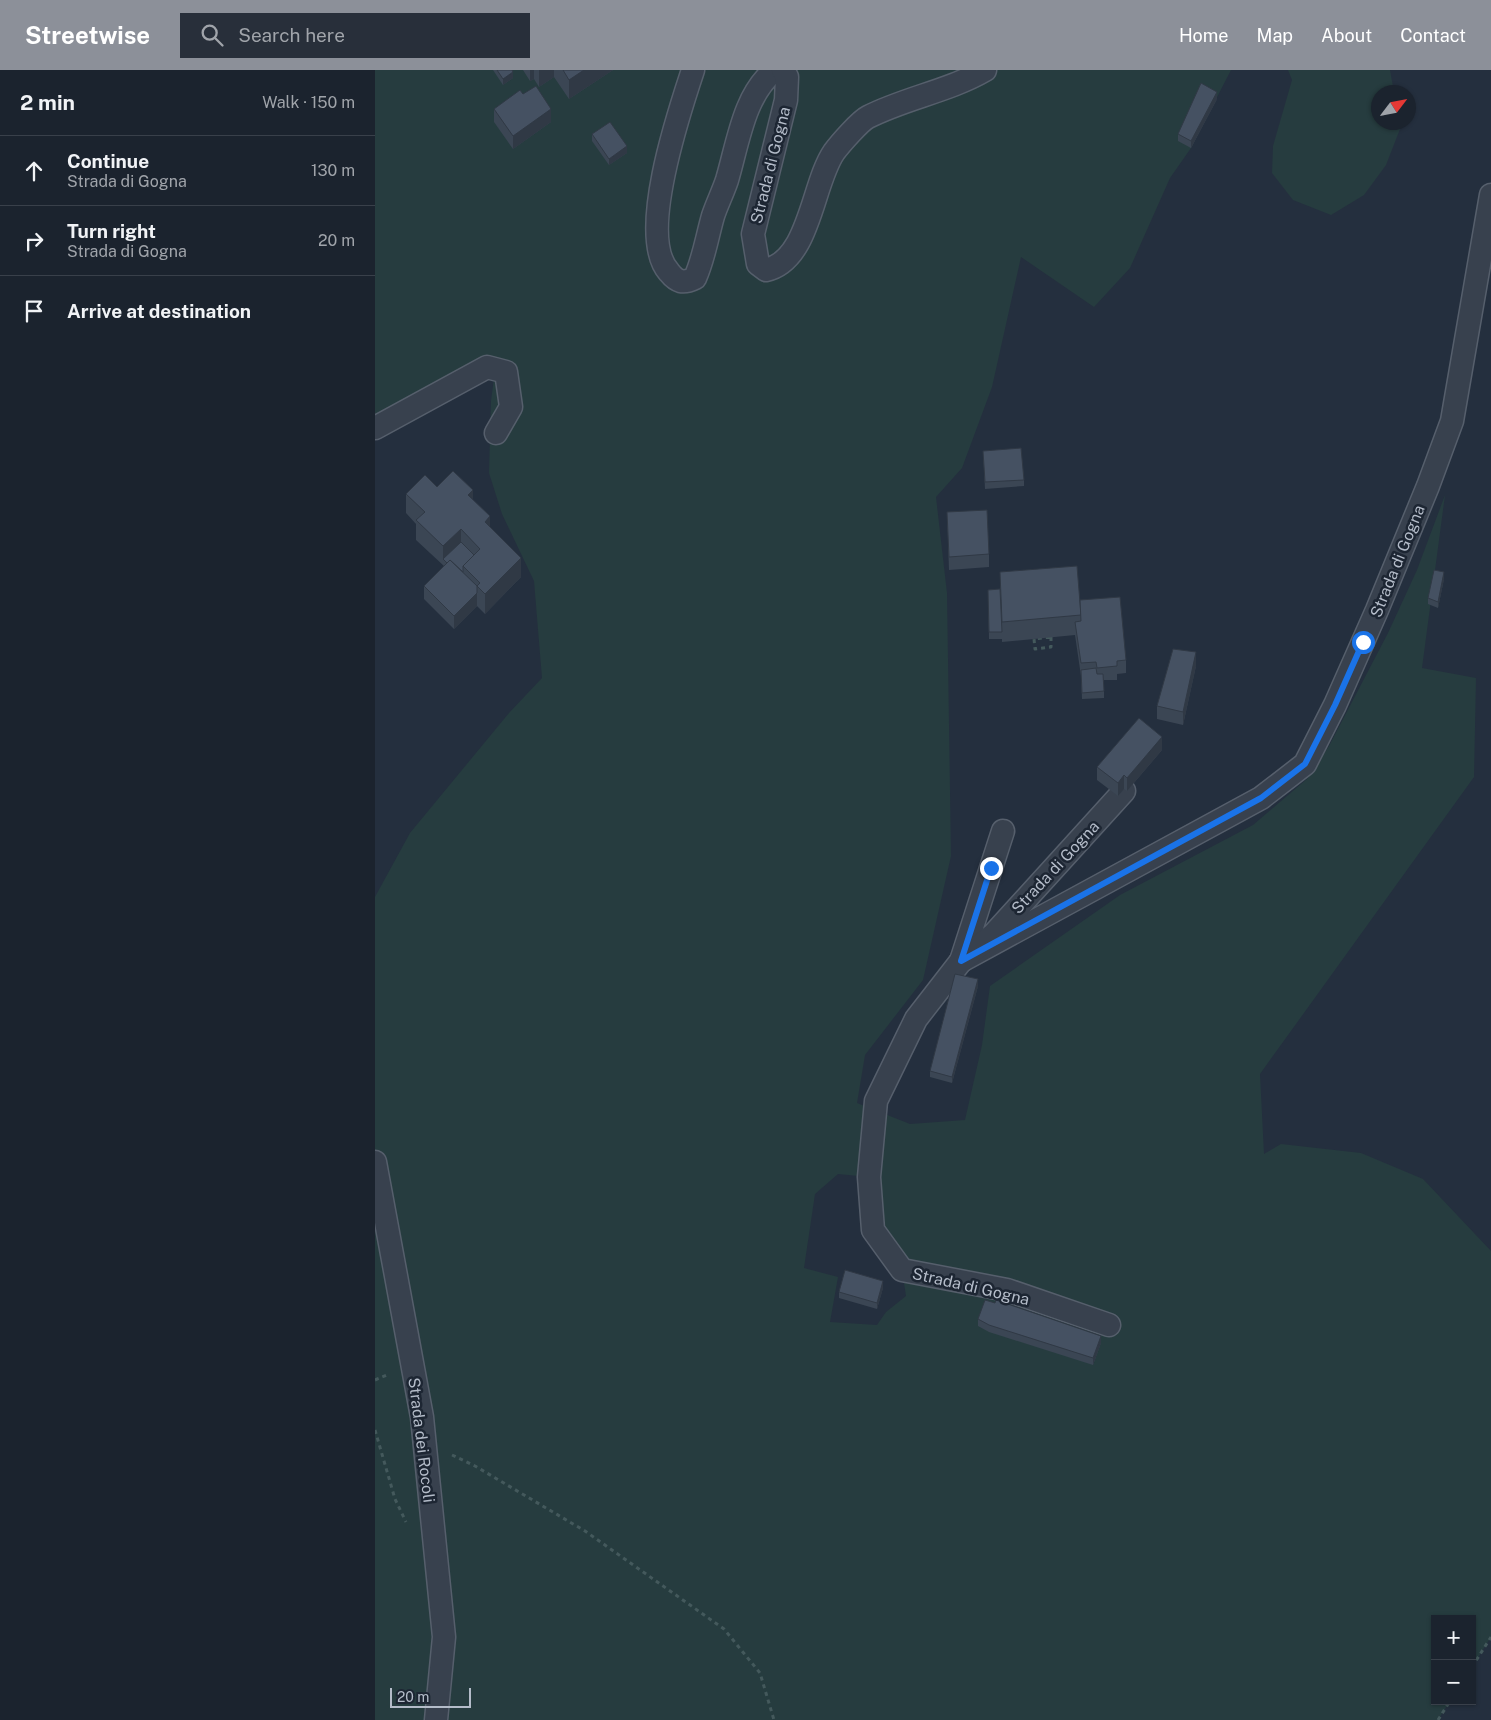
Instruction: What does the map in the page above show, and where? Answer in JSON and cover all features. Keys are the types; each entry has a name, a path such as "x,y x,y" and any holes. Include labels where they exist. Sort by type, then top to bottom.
{"street":[{"name":"Strada di Gogna","path":"693,70 679,113 660,198 656,230 659,254 666,269 676,280 686,282 695,278 703,259 714,214 726,182 750,103 761,82 775,70"},
{"name":"Strada di Gogna","path":"783,70 787,77 786,100 753,234 758,264 766,270 774,268 794,251 834,153 866,117 932,93 985,70"},
{"name":"Strada di Gogna","path":"961,961 1261,798 1305,764 1335,705 1377,610 1452,421 1491,195"},
{"path":"375,428 487,368 506,372 511,407 496,433"},
{"name":"Strada di Gogna","path":"1109,1325 1007,1290 902,1270 873,1230 869,1176 876,1101 916,1019 961,961 994,934 1124,791"},
{"name":"Strada di Gogna","path":"961,961 1003,831"},
{"name":"Strada dei Rocoli","path":"375,1162 422,1417 444,1637 436,1720"}],"path":[{"path":"1051,637 1051,647 1035,649 1035,639 1051,637"},
{"path":"375,1380 393,1372"},
{"path":"375,1430 395,1500 407,1524"},
{"path":"448,1453 475,1466 585,1531 724,1630 760,1673 774,1720"},
{"path":"1476,1661 1491,1638"},
{"path":"1438,1720 1447,1705"}],"green space":[{"path":"375,70 1231,70 1191,148 1170,178 1130,268 1094,307 1021,257 992,387 962,468 936,497 947,593 951,856 923,980 865,1055 857,1103 910,1124 965,1120 982,1045 990,986 1120,895 1253,825 1307,779 1329,746 1388,633 1417,570 1445,495 1422,668 1476,678 1474,777 1260,1074 1264,1154 1281,1144 1361,1153 1423,1179 1491,1251 1491,1637 1476,1661 1476,1615 1431,1615 1431,1705 1447,1705 1438,1720 375,1720 375,897 410,833 509,713 542,678 534,581 502,514 489,473 491,401 495,370 375,424","holes":["838,1174 869,1177 873,1230 902,1270 906,1296 886,1312 877,1325 830,1322 838,1277 804,1268 815,1194"]},
{"path":"1288,70 1390,70 1393,85 1371,85 1371,130 1400,130 1386,165 1364,195 1331,215 1293,200 1272,173 1273,146 1292,80"}],"building":[{"path":"497,70 512,70 513,72 503,79"},
{"path":"563,70 584,70 569,80"},
{"path":"1201,83 1217,92 1191,141 1178,134"},
{"path":"536,86 551,109 513,136 494,109 520,90 523,94"},
{"path":"610,122 627,146 609,159 592,134"},
{"path":"1021,448 1024,480 985,482 983,451"},
{"path":"453,471 473,490 468,495 490,516 485,522 521,558 485,594 477,586 480,583 463,566 480,549 461,529 443,546 416,520 425,512 406,494 425,475 437,487"},
{"path":"987,510 989,554 949,557 947,512"},
{"path":"461,542 474,555 463,566 463,572 450,560 447,563 443,559"},
{"path":"450,560 477,586 477,593 454,616 424,586"},
{"path":"1077,566 1081,615 1002,622 1000,572"},
{"path":"1434,570 1444,572 1438,602 1428,598"},
{"path":"1000,589 1002,632 989,632 988,590"},
{"path":"1120,597 1126,660 1117,661 1117,666 1097,668 1096,662 1081,663 1075,622 1081,621 1080,600"},
{"path":"1173,649 1196,652 1183,712 1157,706"},
{"path":"1096,668 1097,674 1103,674 1104,691 1082,693 1081,670"},
{"path":"1139,718 1162,737 1127,778 1124,775 1118,783 1097,767"},
{"path":"955,974 978,979 952,1077 930,1071"},
{"path":"845,1270 883,1281 877,1303 839,1292"},
{"path":"985,1300 995,1303 996,1300 1101,1336 1093,1358 989,1325 978,1319"}],"route":[{"path":"991,868 961,961 1261,798 1305,764 1335,705 1363,642"}]}
